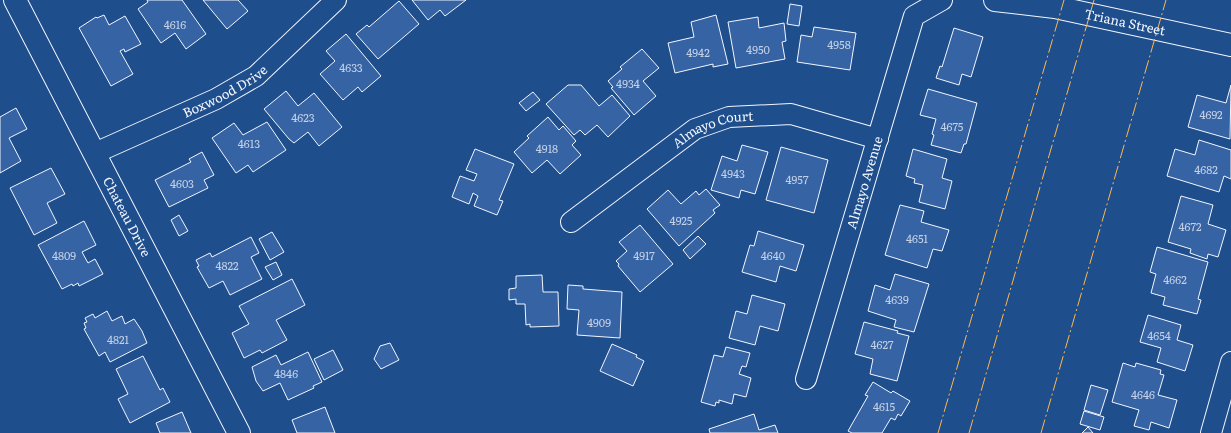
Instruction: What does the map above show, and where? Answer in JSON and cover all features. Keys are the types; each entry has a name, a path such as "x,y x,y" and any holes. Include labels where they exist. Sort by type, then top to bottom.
{"street":[{"name":"Chateau Drive","path":"15,0 239,433"},
{"name":"Boxwood Drive","path":"95,153 216,99 256,76 336,0"},
{"name":"Almayo Avenue","path":"806,379 914,16 942,0"},
{"name":"Triana Street","path":"995,0 1055,7 1231,45"},
{"name":"Almayo Court","path":"571,222 695,128 729,117 791,114 878,139"},
{"path":"1211,433 1231,362"}],"building":[{"path":"147,0 182,0 206,34 186,49 175,33 161,43 138,9 148,2"},
{"path":"203,0 238,0 248,11 227,29"},
{"path":"412,0 466,0 445,16 440,10 428,20"},
{"path":"399,1 419,24 378,59 356,34 367,25 369,27"},
{"path":"790,4 802,6 799,26 787,24"},
{"path":"104,15 109,25 125,16 141,44 125,52 124,49 120,51 133,74 111,86 79,28 96,17 97,18"},
{"path":"716,15 728,64 713,67 713,64 675,73 668,43 694,37 691,22"},
{"path":"758,17 759,28 784,23 786,41 782,42 785,59 736,68 728,22"},
{"path":"814,27 856,33 850,70 797,62 801,35 812,37"},
{"path":"954,28 983,37 971,77 962,74 959,85 936,78 940,66 942,67"},
{"path":"346,34 381,76 362,92 358,87 343,100 320,74 335,61 326,51"},
{"path":"642,49 659,68 643,81 656,96 634,115 611,88 613,87 608,81 622,69 620,67"},
{"path":"568,85 581,85 599,106 612,95 630,116 608,137 597,125 585,135 580,130 574,135 546,104"},
{"path":"1231,85 1230,139 1188,127 1197,95 1226,103"},
{"path":"928,89 977,103 966,144 964,144 961,153 931,145 936,119 920,115"},
{"path":"286,91 298,106 314,93 342,127 319,146 308,132 294,143 264,109"},
{"path":"533,92 540,100 526,111 519,103"},
{"path":"16,108 27,129 9,138 21,161 0,173 0,117"},
{"path":"548,117 559,130 563,126 576,141 572,145 581,155 560,174 547,160 532,173 514,152 529,138 527,136"},
{"path":"267,122 286,150 253,172 248,165 236,173 212,138 234,123 243,135"},
{"path":"1199,140 1231,150 1231,179 1224,176 1219,192 1167,176 1175,149 1195,155"},
{"path":"742,145 768,152 755,194 741,190 739,198 711,190 722,156 737,161"},
{"path":"781,147 828,160 814,213 766,200"},
{"path":"475,149 514,164 499,200 503,201 497,215 474,206 478,196 473,193 469,204 452,197 460,176 474,181 477,174 466,170"},
{"path":"913,149 947,159 942,178 952,181 945,209 919,202 923,185 914,183 915,179 906,176"},
{"path":"202,152 214,175 204,180 208,188 169,207 155,180 191,162 189,159"},
{"path":"51,168 65,194 47,203 57,223 34,235 10,188"},
{"path":"706,189 720,205 713,210 715,213 679,246 647,209 668,190 681,204 696,191 699,195"},
{"path":"1181,196 1213,205 1208,224 1226,230 1218,257 1208,254 1207,259 1190,253 1191,249 1168,242"},
{"path":"900,205 924,211 921,222 949,230 942,251 933,249 927,268 885,255"},
{"path":"179,215 188,231 179,236 171,220"},
{"path":"84,221 96,245 82,252 88,263 95,259 103,274 79,286 78,283 73,286 72,284 62,289 38,245"},
{"path":"640,225 673,264 640,292 618,266 619,264 616,261 627,251 619,242"},
{"path":"758,231 804,245 796,271 780,266 776,282 742,272 750,245 754,246"},
{"path":"272,232 284,252 270,260 259,239"},
{"path":"698,236 706,244 690,259 683,250"},
{"path":"251,237 259,253 251,257 262,279 230,295 223,281 209,288 197,267 199,266 196,260 210,253 212,257"},
{"path":"1157,247 1208,262 1198,299 1201,300 1197,314 1163,305 1165,297 1151,293 1156,274 1150,272"},
{"path":"276,262 282,275 273,280 265,267"},
{"path":"895,274 929,284 914,332 894,327 896,320 868,311 875,285 890,290"},
{"path":"542,275 543,292 558,292 559,326 530,327 530,324 526,325 525,304 516,304 516,299 509,300 509,289 516,288 516,276"},
{"path":"292,279 305,305 276,320 287,340 262,353 260,350 244,358 232,333 249,324 239,306"},
{"path":"568,285 583,286 583,289 622,292 620,338 577,335 579,310 567,309"},
{"path":"752,295 785,304 778,331 760,326 755,345 729,338 736,311 747,314"},
{"path":"107,311 112,321 122,316 125,324 134,319 142,331 147,343 110,362 105,352 99,356 84,329 86,328 84,323 87,322 85,318 93,314 95,318"},
{"path":"1148,315 1181,325 1177,340 1193,345 1185,371 1157,362 1161,348 1140,342"},
{"path":"864,322 898,331 897,333 909,336 897,381 870,374 873,359 855,354"},
{"path":"390,343 399,360 381,369 374,359 380,346"},
{"path":"612,344 637,355 636,357 644,361 633,386 600,371"},
{"path":"726,347 750,353 746,367 742,366 739,374 751,378 746,397 734,394 732,404 719,400 719,403 716,402 715,406 701,402 714,355 723,357"},
{"path":"333,350 343,370 324,380 314,359"},
{"path":"308,352 322,382 313,386 314,388 288,400 280,383 263,391 256,381 252,367 276,355 281,365"},
{"path":"143,356 160,390 163,388 170,402 130,423 118,399 128,394 116,369"},
{"path":"1123,363 1135,367 1136,363 1161,370 1160,374 1164,375 1158,395 1177,400 1169,428 1151,422 1149,430 1134,426 1139,410 1112,402"},
{"path":"873,382 891,393 893,391 910,401 901,416 898,414 895,420 891,418 882,433 852,433 848,431 868,396 865,395"},
{"path":"1091,385 1108,390 1100,415 1084,410"},
{"path":"325,407 335,433 297,433 292,420"},
{"path":"1084,411 1104,417 1100,430 1080,424"},
{"path":"182,412 191,433 160,433 156,423"},
{"path":"754,414 759,430 775,425 778,433 710,433 709,429"},
{"path":"1088,427 1093,433 1082,433"}],"power":[{"path":"938,433 1064,0"},
{"path":"969,433 1094,0"},
{"path":"1041,433 1166,0"}]}
